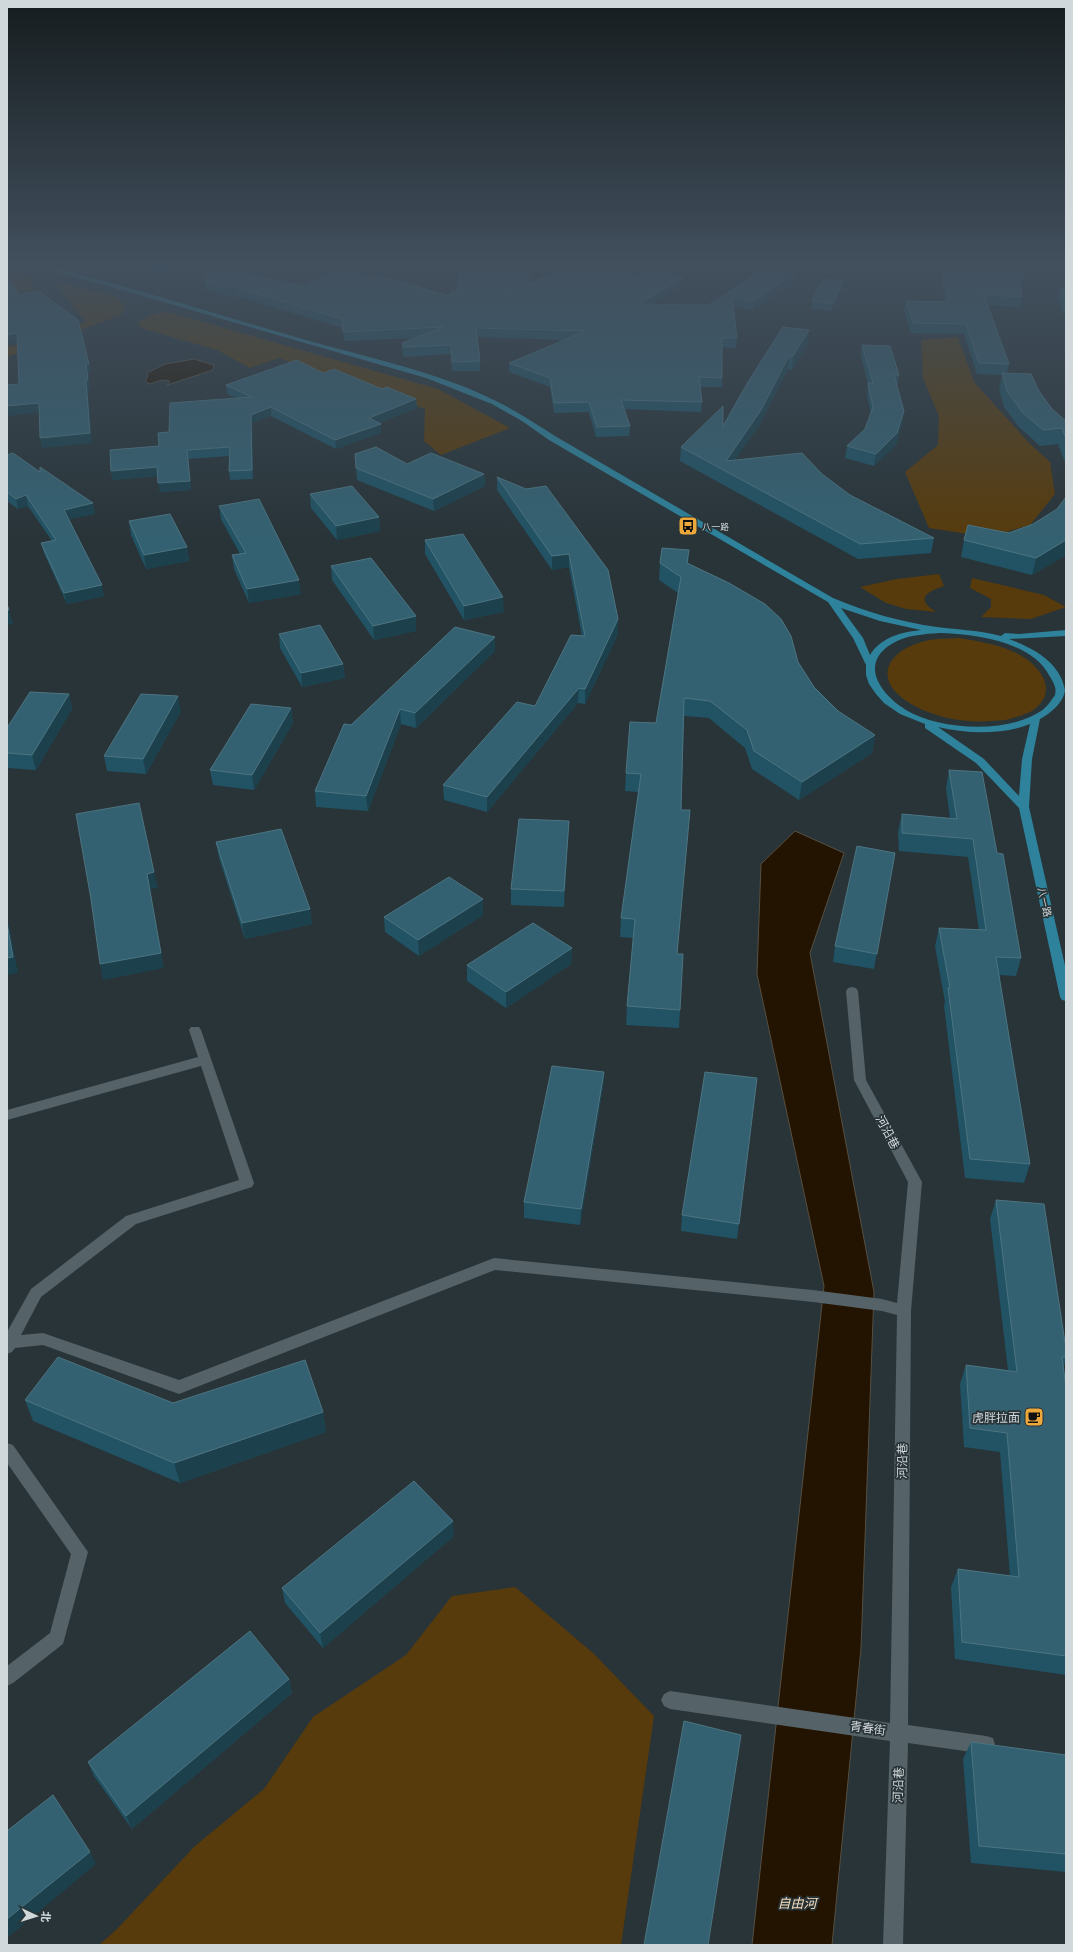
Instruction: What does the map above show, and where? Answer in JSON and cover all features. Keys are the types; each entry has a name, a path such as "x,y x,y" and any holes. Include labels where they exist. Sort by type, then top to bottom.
{"main road":[{"path":"355,356 461,387 535,424 558,441 830,600 855,611 883,620 939,630"},
{"path":"830,600 858,638 870,664 870,681 888,702 973,754 995,775 1011,795 1024,807"},
{"path":"870,664 878,650 895,639 914,633 939,630 960,630 988,635 1019,637 1066,633"},
{"path":"912,716 939,725 980,730 1012,728 1036,720 1047,714 1059,697 1063,681 1047,663 1018,645 988,635"},
{"name":"八一路","path":"1036,720 1027,759 1024,807 1066,997"}],"street":[{"name":"河沿巷","path":"852,991 860,1080 915,1182 904,1311 899,1733 893,1945"},
{"path":"8,1345 36,1293 131,1220 246,1183 195,1030"},
{"path":"7,1115 205,1060"},
{"path":"8,1345 43,1339 179,1387 494,1264 813,1296 882,1305 904,1311"},
{"path":"7,1450 80,1552 57,1638 7,1677"},
{"name":"青春街","path":"670,1700 744,1712 1005,1748"}],"shaded area":[{"path":"228,356 323,356 438,389 510,428 441,455 424,441 425,409 279,358 250,368"},
{"path":"922,356 965,356 974,382 1029,443 1050,462 1055,494 1030,525 988,537 929,528 905,472 938,445 939,416 923,379"},
{"path":"939,574 944,586 928,593 925,596 926,603 936,612 906,609 886,603 860,587 897,579"},
{"path":"972,578 1044,595 1066,607 1031,619 981,617 991,607 991,599 970,588"},
{"path":"959,638 1000,647 1014,652 1031,663 1038,670 1046,686 1045,695 1041,703 1032,711 1008,720 972,721 951,719 922,710 900,696 892,687 888,677 888,668 900,652 925,641"},
{"path":"515,1587 593,1653 654,1716 621,1945 99,1945 117,1929 195,1846 264,1789 313,1717 406,1655 452,1596"}],"water":[{"path":"194,359 214,365 213,370 167,385 170,381 162,380 150,384 145,381 148,376 147,373 165,364"},
{"name":"自由河","path":"795,831 844,853 810,953 874,1292 861,1648 832,1945 752,1945 824,1286 757,974 761,864"}],"building":[{"path":"18,356 87,356 89,364 86,364 88,380 86,380 90,433 40,438 39,403 7,406 7,385 19,384"},
{"path":"452,356 479,356 480,361 452,362"},
{"path":"526,356 722,356 722,378 699,377 702,402 621,400 630,426 597,427 589,402 554,403 550,378 509,363"},
{"path":"764,356 789,356 761,410 726,461 802,453 822,474 850,495 934,538 860,544 681,447 723,406 723,426"},
{"path":"865,356 893,356 899,375 894,375 904,411 897,433 876,454 847,446 865,429 873,407 868,383 873,383"},
{"path":"977,356 1006,356 1009,364 979,363"},
{"path":"297,360 323,373 334,369 382,389 387,387 416,399 369,418 381,424 335,440 271,407 251,415 252,470 229,471 230,447 187,450 190,481 158,483 157,467 111,471 110,450 159,446 158,433 169,432 170,403 252,397 226,385"},
{"path":"1002,373 1031,374 1039,391 1052,409 1066,421 1066,439 1062,428 1043,430 1022,412 1007,391"},
{"path":"376,447 407,464 431,453 484,474 433,499 356,468 355,454"},
{"path":"13,453 40,472 40,467 93,503 64,510 102,585 64,593 41,543 56,540 26,495 16,499 7,492 7,455"},
{"path":"497,477 526,489 546,486 608,570 618,619 585,689 579,688 487,797 443,785 517,702 535,706 571,635 585,636 569,554 552,556"},
{"path":"352,486 379,517 336,526 310,494"},
{"path":"1066,497 1066,540 1036,558 964,540 968,525 1009,533 1033,524 1057,509"},
{"path":"259,499 299,580 247,589 232,555 246,553 219,506"},
{"path":"170,514 187,547 144,555 129,521"},
{"path":"463,534 503,597 464,606 425,540"},
{"path":"662,548 689,550 687,563 729,583 765,604 781,619 791,636 798,662 814,687 838,711 875,735 802,782 754,751 747,730 710,701 684,698 681,810 690,810 677,954 683,954 680,1010 627,1006 635,919 621,918 641,774 626,773 630,722 656,723 681,577 660,563"},
{"path":"371,558 416,616 373,626 331,566"},
{"path":"320,625 343,664 301,673 279,634"},
{"path":"455,627 495,637 415,713 400,709 366,796 315,791 344,724 351,725"},
{"path":"30,692 69,694 32,755 7,753 7,728"},
{"path":"141,694 178,696 143,759 104,756"},
{"path":"251,704 291,708 252,775 210,770"},
{"path":"949,770 982,772 997,853 1003,854 1021,958 996,957 1030,1164 970,1159 948,988 950,988 939,928 986,930 973,839 902,833 902,814 957,819"},
{"path":"139,803 154,872 147,874 161,953 100,964 91,899 76,814"},
{"path":"519,819 569,821 564,891 511,889"},
{"path":"281,829 310,909 242,923 216,842"},
{"path":"857,846 895,853 877,954 835,946"},
{"path":"449,877 483,899 418,940 384,917"},
{"path":"7,923 13,957 7,958"},
{"path":"533,923 572,948 506,992 467,965"},
{"path":"552,1066 604,1072 581,1209 524,1202"},
{"path":"705,1072 757,1078 739,1224 682,1215"},
{"path":"996,1200 1044,1204 1066,1349 1066,1357 1062,1357 1066,1387 1066,1656 962,1642 958,1569 1019,1577 1007,1433 970,1428 966,1365 1017,1372"},
{"path":"58,1357 173,1403 305,1360 323,1412 174,1463 25,1400"},
{"path":"414,1481 453,1521 320,1633 282,1588"},
{"path":"250,1631 289,1679 126,1816 88,1762"},
{"path":"684,1721 741,1735 708,1945 644,1945"},
{"path":"971,1742 1066,1755 1066,1854 979,1846"},
{"path":"53,1795 90,1852 7,1919 7,1831"}],"place":[{"name":"八一路","path":"688,526"},
{"name":"虎胖拉面","path":"1034,1417"}]}
